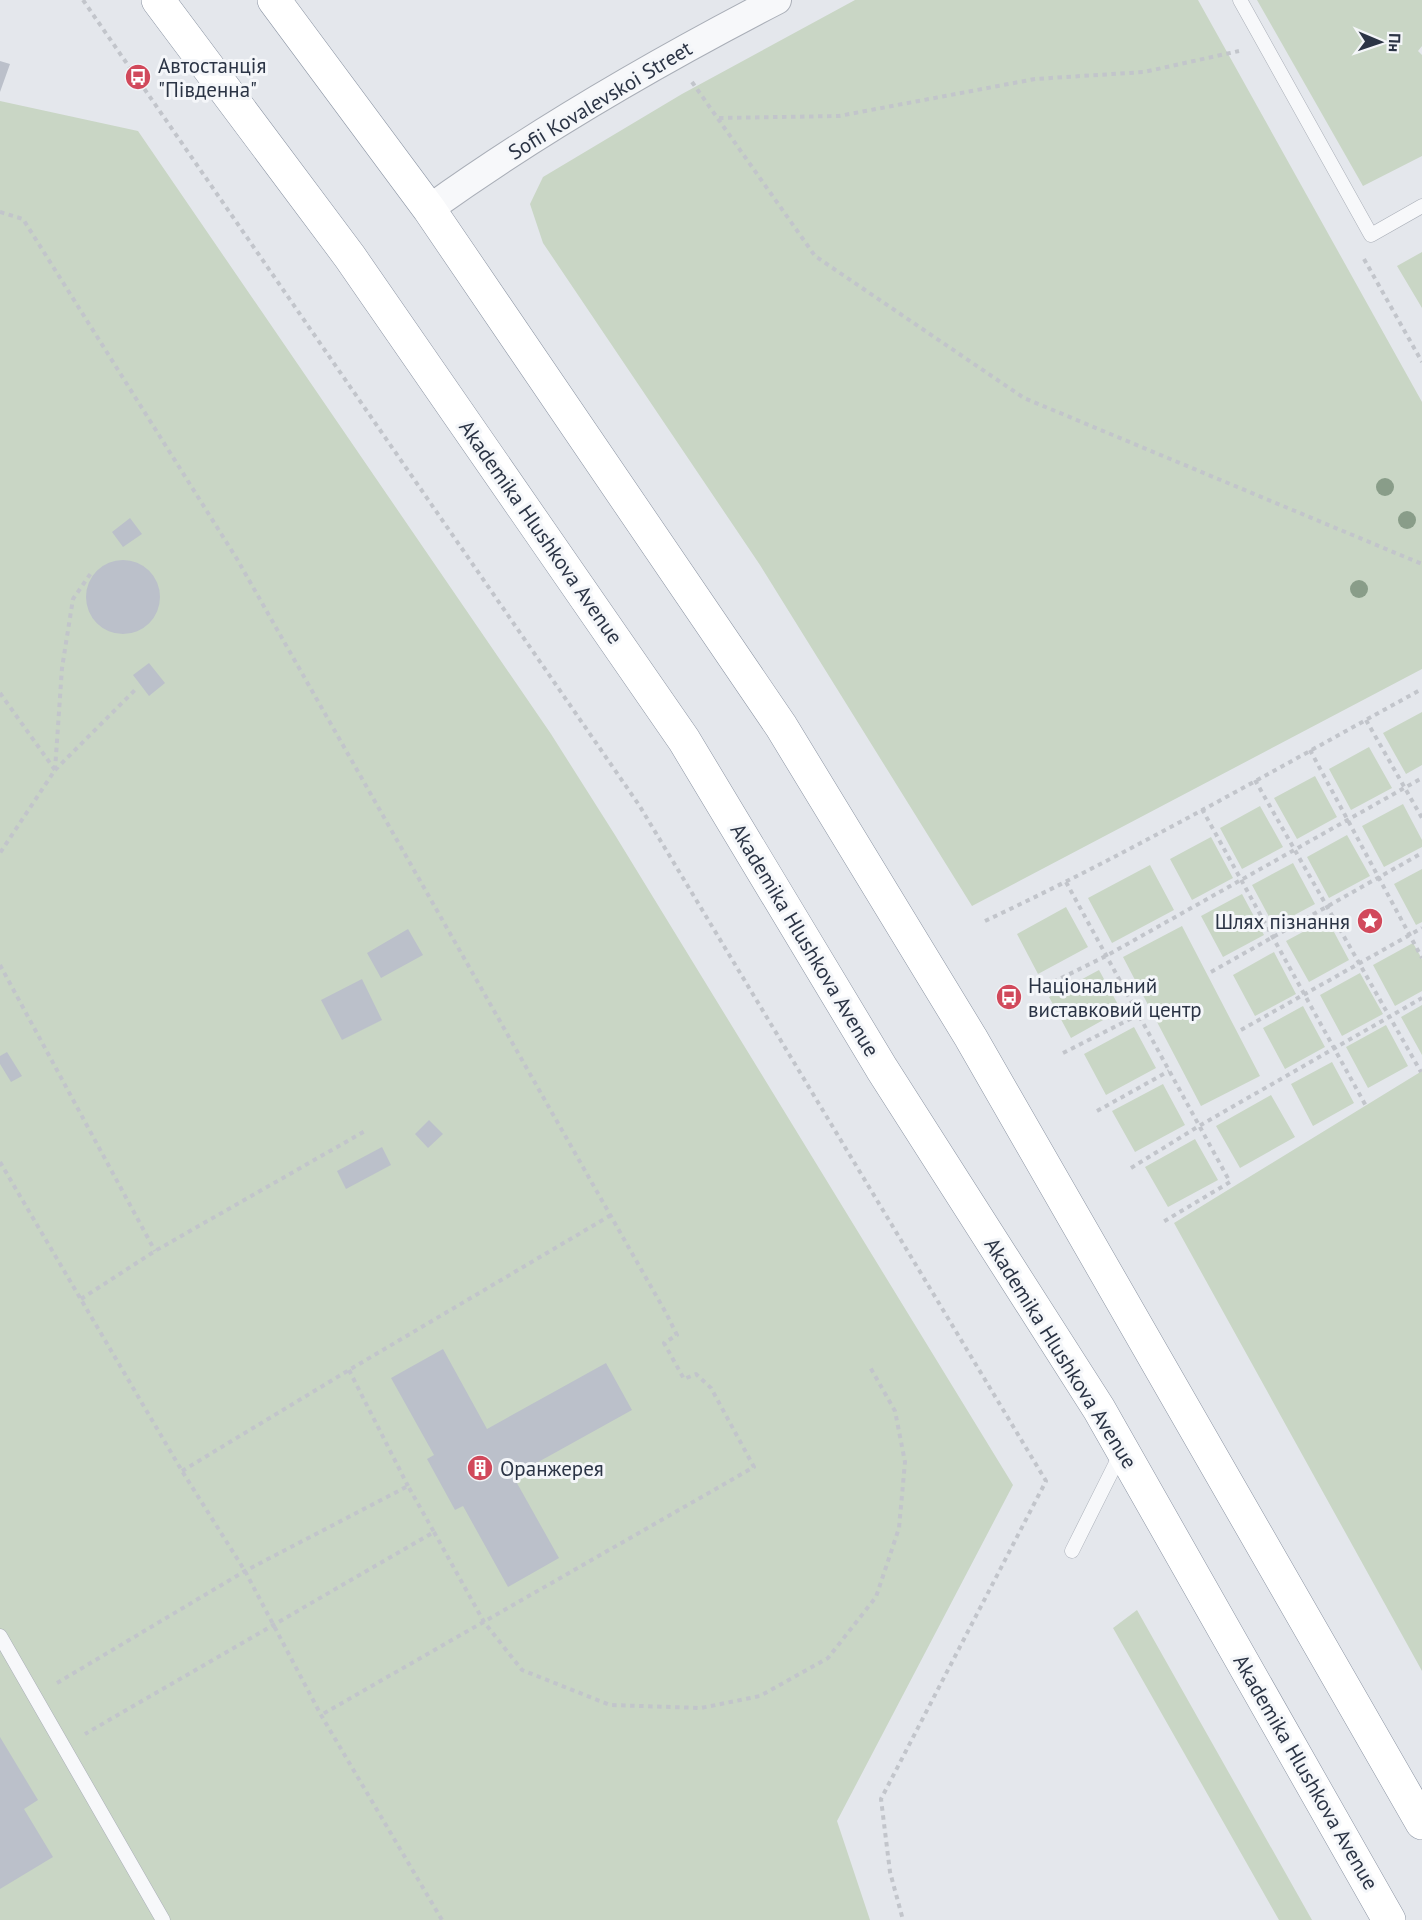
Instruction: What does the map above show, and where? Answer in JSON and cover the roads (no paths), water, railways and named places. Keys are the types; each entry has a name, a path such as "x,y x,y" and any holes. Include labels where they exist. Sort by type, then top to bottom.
{"highway":[{"name":"Akademika Hlushkova Avenue","path":"158,0 350,257 684,740 882,1070 1123,1449 1389,1920"},
{"path":"274,0 429,209 781,726 971,1038 1422,1823"}],"street":[{"name":"Sofii Kovalevskoi Street","path":"429,209 490,165 683,49 777,0"}],"lane":[{"path":"1240,0 1371,235 1422,206"},
{"path":"1072,1551 1123,1449"},
{"path":"0,1636 162,1920"}],"place":[{"name":"Автостанція \"Південна\"","path":"138,77"},
{"name":"Шлях пізнання","path":"1370,921"},
{"name":"Національний виставковий центр","path":"1009,997"},
{"name":"Оранжерея","path":"480,1468"}]}
